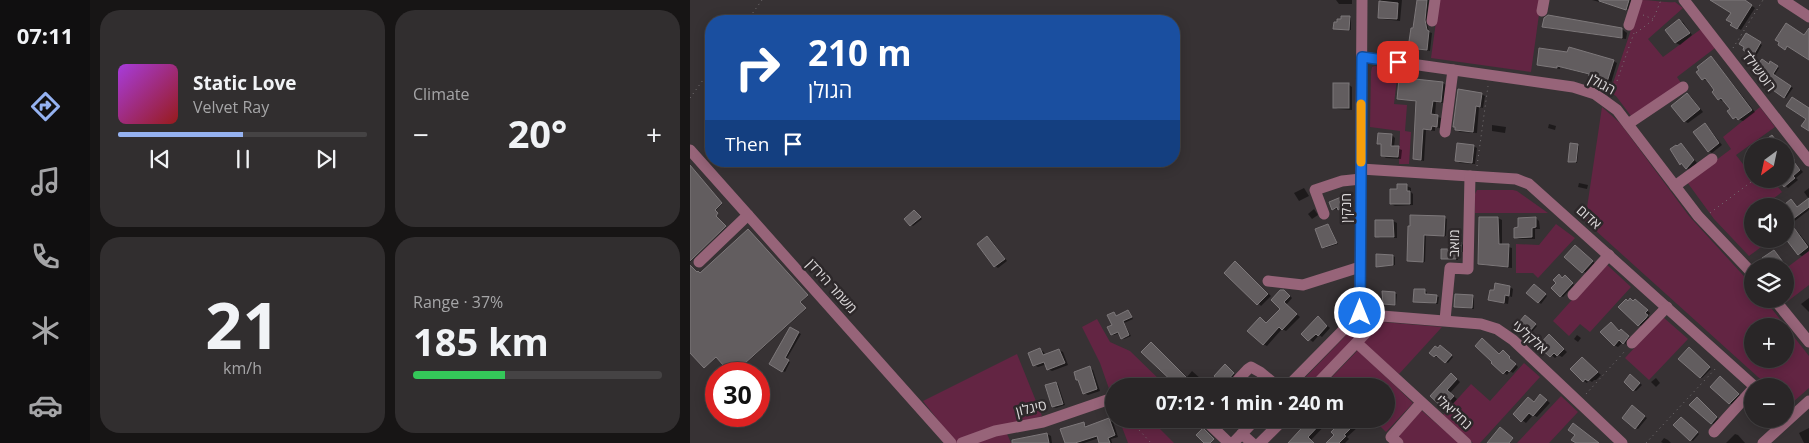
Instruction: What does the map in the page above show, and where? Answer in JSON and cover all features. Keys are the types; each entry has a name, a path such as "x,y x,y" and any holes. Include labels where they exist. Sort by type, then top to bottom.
{"street":[{"name":"חנקין","path":"1360,313 1362,0"},
{"path":"1432,21 1435,0"},
{"path":"1633,29 1637,0"},
{"name":"רוטשילד","path":"1684,0 1809,161"},
{"path":"1783,0 1809,17"},
{"name":"הגולן","path":"1362,57 1579,88 1595,94 1609,102 1702,220 1744,265"},
{"path":"1445,132 1453,70"},
{"path":"1628,124 1682,87"},
{"name":"משמר הירדן","path":"690,150 705,167"},
{"path":"1675,186 1712,158"},
{"name":"משמר הירדן","path":"705,167 951,443"},
{"name":"אדום","path":"1324,214 1315,190 1361,174 1473,177 1518,180 1531,185 1745,378"},
{"name":"מואב","path":"1445,320 1450,268 1468,269 1473,177"},
{"path":"698,262 748,215"},
{"path":"1573,295 1609,254"},
{"path":"1268,281 1303,284 1360,267"},
{"path":"1632,343 1666,307"},
{"path":"1781,308 1809,342"},
{"path":"1296,378 1360,313"},
{"name":"אלקלעי","path":"1360,313 1481,324 1500,330 1622,443"},
{"path":"1323,378 1382,316"},
{"name":"נחליאלי","path":"1357,343 1466,443"},
{"path":"1240,378 1251,367 1267,378"},
{"path":"1714,432 1744,399"},
{"name":"סיגלון","path":"962,443 995,431 1044,422 1105,401"},
{"path":"1794,411 1809,401"},
{"path":"1398,443 1391,437 1421,402"},
{"path":"1214,428 1231,443 1248,428"},
{"path":"1260,443 1275,428"},
{"path":"1763,443 1776,428"},
{"path":"1242,434 1252,443"}],"path":[{"path":"751,15 762,0"},
{"path":"1609,102 1633,29 1653,20 1661,0"},
{"path":"1728,56 1763,0"},
{"path":"1641,14 1653,20"},
{"path":"1473,177 1489,75"},
{"path":"690,98 705,77"},
{"path":"1702,220 1744,188"},
{"path":"1579,402 1632,343"},
{"path":"1646,443 1724,359"},
{"path":"1137,428 1151,443"}],"shaded area":[{"path":"1439,0 1541,0 1531,72 1431,58"},
{"path":"1641,0 1675,2 1683,8 1648,39 1663,57 1701,29 1715,48 1677,77 1681,83 1631,116 1616,96 1610,92"},
{"path":"1372,67 1398,69 1394,104 1407,105 1405,131 1411,132 1409,164 1399,164 1400,131 1370,127 1371,72"},
{"path":"1602,107 1620,123 1689,216 1744,276 1744,308 1771,308 1779,318 1744,318 1744,364 1585,221"},
{"path":"1760,107 1775,127 1760,138 1744,138 1744,149 1736,155 1744,166 1744,188 1779,188 1782,192 1774,198 1744,198 1744,248 1760,248 1749,256 1714,219 1687,182 1731,149 1723,137"},
{"path":"1477,190 1517,191 1548,213 1475,213 1475,194"},
{"path":"1556,224 1575,238 1538,278 1533,273 1516,273 1516,244 1539,245"},
{"path":"1809,251 1809,285 1794,296 1794,262"},
{"path":"1605,263 1631,287 1590,332 1580,324 1569,336 1553,321"},
{"path":"1663,317 1688,339 1649,380 1625,358"},
{"path":"1097,319 1110,342 1130,351 1158,378 1105,378 1082,327"},
{"path":"1360,321 1366,329 1318,378 1305,378"},
{"path":"1382,322 1442,327 1399,374 1361,342"},
{"path":"1794,337 1809,356 1809,388 1794,401 1794,378 1759,378 1748,368 1794,368"},
{"path":"1358,350 1387,378 1333,378"},
{"path":"1017,354 1042,416 1004,427 1011,443 956,443 923,401"},
{"path":"1524,363 1540,377 1480,443 1473,443 1443,415 1471,384 1490,401"},
{"path":"1395,386 1413,403 1395,422"},
{"path":"1561,396 1578,412 1549,443 1517,443"},
{"path":"1420,411 1459,443 1404,443 1399,438 1400,434"},
{"path":"1122,428 1159,428 1174,443 1128,443"}],"building":[{"path":"1417,0 1427,0 1425,20 1427,30 1429,31 1427,50 1408,48"},
{"path":"1599,0 1629,0 1626,10"},
{"path":"1710,0 1745,0 1752,5 1737,29 1726,20 1731,13"},
{"path":"1379,1 1398,3 1397,19 1378,18"},
{"path":"1548,15 1622,28 1622,38 1542,27 1544,18"},
{"path":"1341,16 1350,16 1349,30 1333,29 1334,22 1337,22 1337,19 1341,19"},
{"path":"1679,19 1690,33 1675,43 1665,30"},
{"path":"1786,23 1804,35 1809,28 1809,60 1787,46 1785,50 1778,45 1779,42 1775,40"},
{"path":"1746,33 1761,42 1753,56 1743,50 1744,47 1739,44"},
{"path":"1569,47 1614,60 1607,82 1589,76 1589,74 1557,66 1557,68 1537,65 1539,48 1567,52"},
{"path":"1711,56 1752,110 1738,120 1736,117 1733,119 1727,111 1730,109 1721,98 1718,100 1712,92 1714,90 1709,83 1705,78 1702,80 1696,72 1699,70 1697,67"},
{"path":"1762,59 1769,64 1770,61 1778,66 1773,74 1791,86 1784,98 1770,88 1773,84 1760,76 1762,73 1755,68"},
{"path":"1405,75 1415,76 1415,79 1443,82 1441,102 1433,101 1431,114 1438,115 1437,127 1432,126 1431,130 1423,129 1421,160 1413,159 1416,101 1397,99 1399,79 1404,80"},
{"path":"1333,83 1349,83 1349,108 1333,108"},
{"path":"1458,89 1482,93 1480,107 1476,106 1473,132 1455,130 1455,127 1453,127"},
{"path":"1687,93 1700,109 1684,122 1671,106"},
{"path":"1792,97 1809,108 1809,131 1801,126 1806,119 1786,106"},
{"path":"1705,123 1719,143 1708,152 1693,132"},
{"path":"1378,133 1392,134 1391,146 1399,146 1398,157 1381,156 1381,144 1377,144"},
{"path":"1457,143 1474,145 1472,163 1455,161"},
{"path":"1570,143 1578,144 1576,162 1568,162"},
{"path":"1681,143 1694,160 1686,169 1681,163 1680,165 1670,149"},
{"path":"1794,162 1800,170 1794,175"},
{"path":"690,165 722,203 715,210 718,213 716,216 726,226 690,261"},
{"path":"1397,184 1407,184 1407,191 1410,191 1410,204 1390,204 1390,189 1397,189"},
{"path":"1346,195 1349,203 1338,210 1337,207 1332,210 1329,202"},
{"path":"1809,198 1809,207 1794,218 1794,203 1797,207"},
{"path":"914,210 921,217 910,226 904,219"},
{"path":"1410,215 1445,216 1444,236 1424,235 1423,262 1407,261"},
{"path":"1479,217 1498,217 1499,244 1509,244 1508,267 1478,264"},
{"path":"1536,217 1536,227 1532,228 1532,237 1514,238 1514,228 1518,227 1518,218"},
{"path":"1375,220 1393,220 1394,237 1375,237"},
{"path":"1328,224 1337,243 1322,248 1315,229"},
{"path":"1794,228 1808,247 1798,255 1793,248"},
{"path":"748,229 808,295 800,302 806,308 746,362 720,362 716,357 711,362 705,362 704,368 690,353 690,265 700,273"},
{"path":"987,236 1005,259 994,267 977,244"},
{"path":"1449,242 1461,242 1461,252 1456,252 1456,259 1441,259 1441,249 1450,249"},
{"path":"1575,245 1593,261 1582,273 1564,257"},
{"path":"1774,250 1780,258 1762,258"},
{"path":"1376,254 1393,255 1393,265 1376,267"},
{"path":"1235,261 1268,294 1257,305 1224,273"},
{"path":"1559,274 1562,278 1565,275 1573,283 1560,297 1551,288 1556,283 1553,280"},
{"path":"1495,283 1510,286 1509,296 1505,295 1504,303 1488,300 1490,290 1494,290"},
{"path":"1534,284 1546,294 1538,303 1526,293"},
{"path":"1414,289 1425,289 1425,294 1437,295 1436,303 1413,302"},
{"path":"1280,290 1284,290 1290,296 1284,302 1297,314 1282,330 1279,327 1263,345 1247,331 1260,317 1266,323 1280,309 1271,300"},
{"path":"1382,291 1395,292 1395,305 1383,304"},
{"path":"1455,294 1473,295 1472,308 1454,307"},
{"path":"1630,298 1633,301 1635,299 1648,310 1645,313 1648,315 1638,326 1618,307 1626,299 1628,301"},
{"path":"1128,310 1132,317 1123,321 1129,335 1121,339 1118,332 1111,335 1107,327 1112,325 1107,315 1114,312 1116,316"},
{"path":"1525,315 1536,324 1529,332 1520,321"},
{"path":"1318,316 1327,326 1318,336 1316,334 1308,341 1301,334"},
{"path":"1611,322 1619,331 1621,329 1629,336 1623,344 1619,340 1614,346 1600,332"},
{"path":"790,327 799,332 785,358 789,360 782,372 770,365"},
{"path":"1549,334 1564,349 1557,356 1554,353 1550,357 1538,346"},
{"path":"1482,338 1499,354 1503,350 1516,364 1509,372 1507,370 1503,374 1475,346"},
{"path":"1151,342 1186,377 1169,378 1141,352"},
{"path":"1440,345 1452,355 1445,363 1436,355 1434,357 1429,353 1435,346 1438,348"},
{"path":"1689,347 1710,367 1700,378 1678,359"},
{"path":"1040,348 1043,355 1059,349 1065,363 1047,370 1044,362 1033,366 1028,353"},
{"path":"1582,357 1598,372 1588,381 1585,379 1583,382 1570,369"},
{"path":"1225,364 1234,373 1230,378 1216,378 1214,376"},
{"path":"1090,366 1097,389 1083,394 1074,372"},
{"path":"1451,373 1457,379 1447,390 1454,396 1443,408 1430,396"},
{"path":"1630,374 1640,383 1633,391 1624,382"},
{"path":"1720,376 1739,394 1729,404 1710,387"},
{"path":"1056,382 1063,404 1052,407 1045,385"},
{"path":"1540,394 1547,400 1533,416 1529,413 1521,422 1513,414 1528,397 1534,402"},
{"path":"1697,397 1717,417 1711,424 1689,405"},
{"path":"1632,405 1645,416 1635,429 1622,418"},
{"path":"1681,417 1698,432 1690,441 1673,425"},
{"path":"1105,420 1105,428 1113,428 1115,435 1108,438 1110,443 1099,443 1097,436 1075,443 1065,443 1060,429 1084,422 1085,427"},
{"path":"1573,423 1599,443 1576,443 1571,440 1575,435 1568,430"},
{"path":"1500,427 1513,438 1509,443 1487,443"},
{"path":"1203,428 1214,439 1210,443 1204,443 1196,435"},
{"path":"1302,428 1316,428 1308,437 1314,443 1288,443"},
{"path":"1335,428 1351,428 1339,443 1326,443 1334,435 1331,432"},
{"path":"1047,433 1049,443 1012,443 1012,440"}],"slow traffic":[{"path":"1361,104 1361,162"}],"route":[{"path":"1360,313 1362,57 1398,62"}]}
